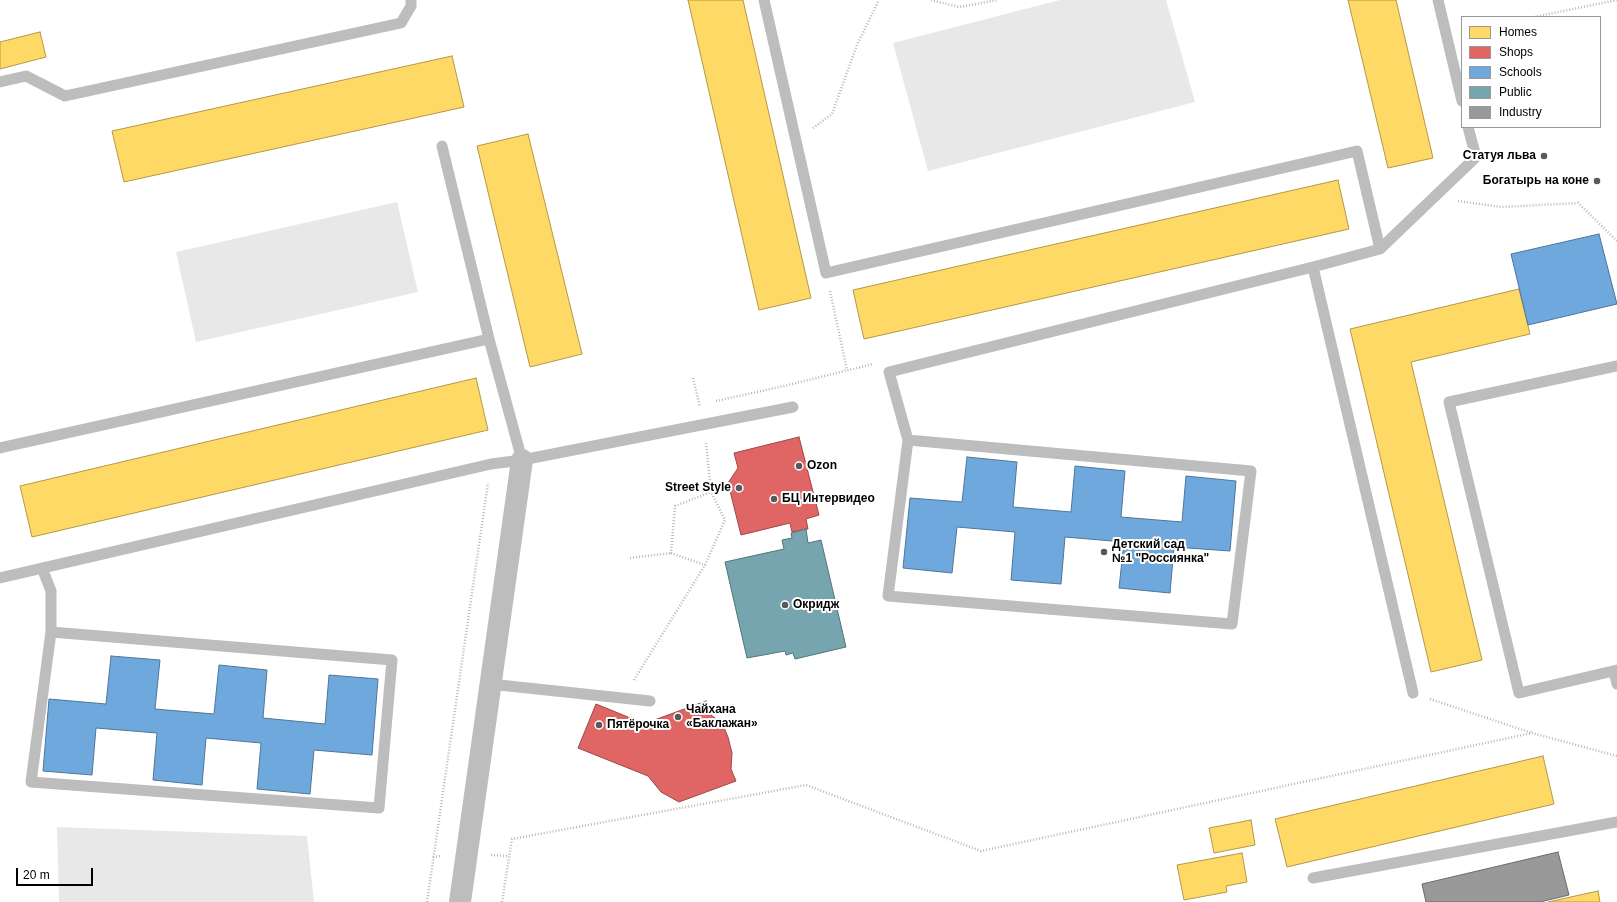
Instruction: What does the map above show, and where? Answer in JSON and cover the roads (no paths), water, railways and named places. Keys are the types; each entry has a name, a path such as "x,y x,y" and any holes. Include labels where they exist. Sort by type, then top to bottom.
{"street":[{"path":"460,902 522,460"}],"lane":[{"path":"0,82 26,76 65,96 401,23 411,6 411,0"},
{"path":"764,0 826,273 1357,151 1380,248"},
{"path":"1438,0 1461,97"},
{"path":"908,440 1251,471 1232,624 888,596 908,440 889,372 1313,267 1380,248 1476,157 1468,128"},
{"path":"442,146 489,338 522,460"},
{"path":"1313,267 1413,693"},
{"path":"0,448 489,338"},
{"path":"1617,366 1449,402 1519,693 1616,670 1617,684"},
{"path":"0,578 491,464 522,460 794,407"},
{"path":"42,568 51,591 51,632 31,782 378,808 392,660 51,632"},
{"path":"490,684 650,701"},
{"path":"1313,878 1617,822"}],"place":[{"name":"Статуя льва","path":"1544,156"},
{"name":"Богатырь на коне","path":"1597,181"},
{"name":"Ozon","path":"799,466"},
{"name":"Street Style","path":"739,488"},
{"name":"БЦ Интервидео","path":"774,499"},
{"name":"Детский сад №1 \"Россиянка\"","path":"1104,552"},
{"name":"Окридж","path":"785,605"},
{"name":"Чайхана «Баклажан»","path":"678,717"},
{"name":"Пятёрочка","path":"599,725"}]}
